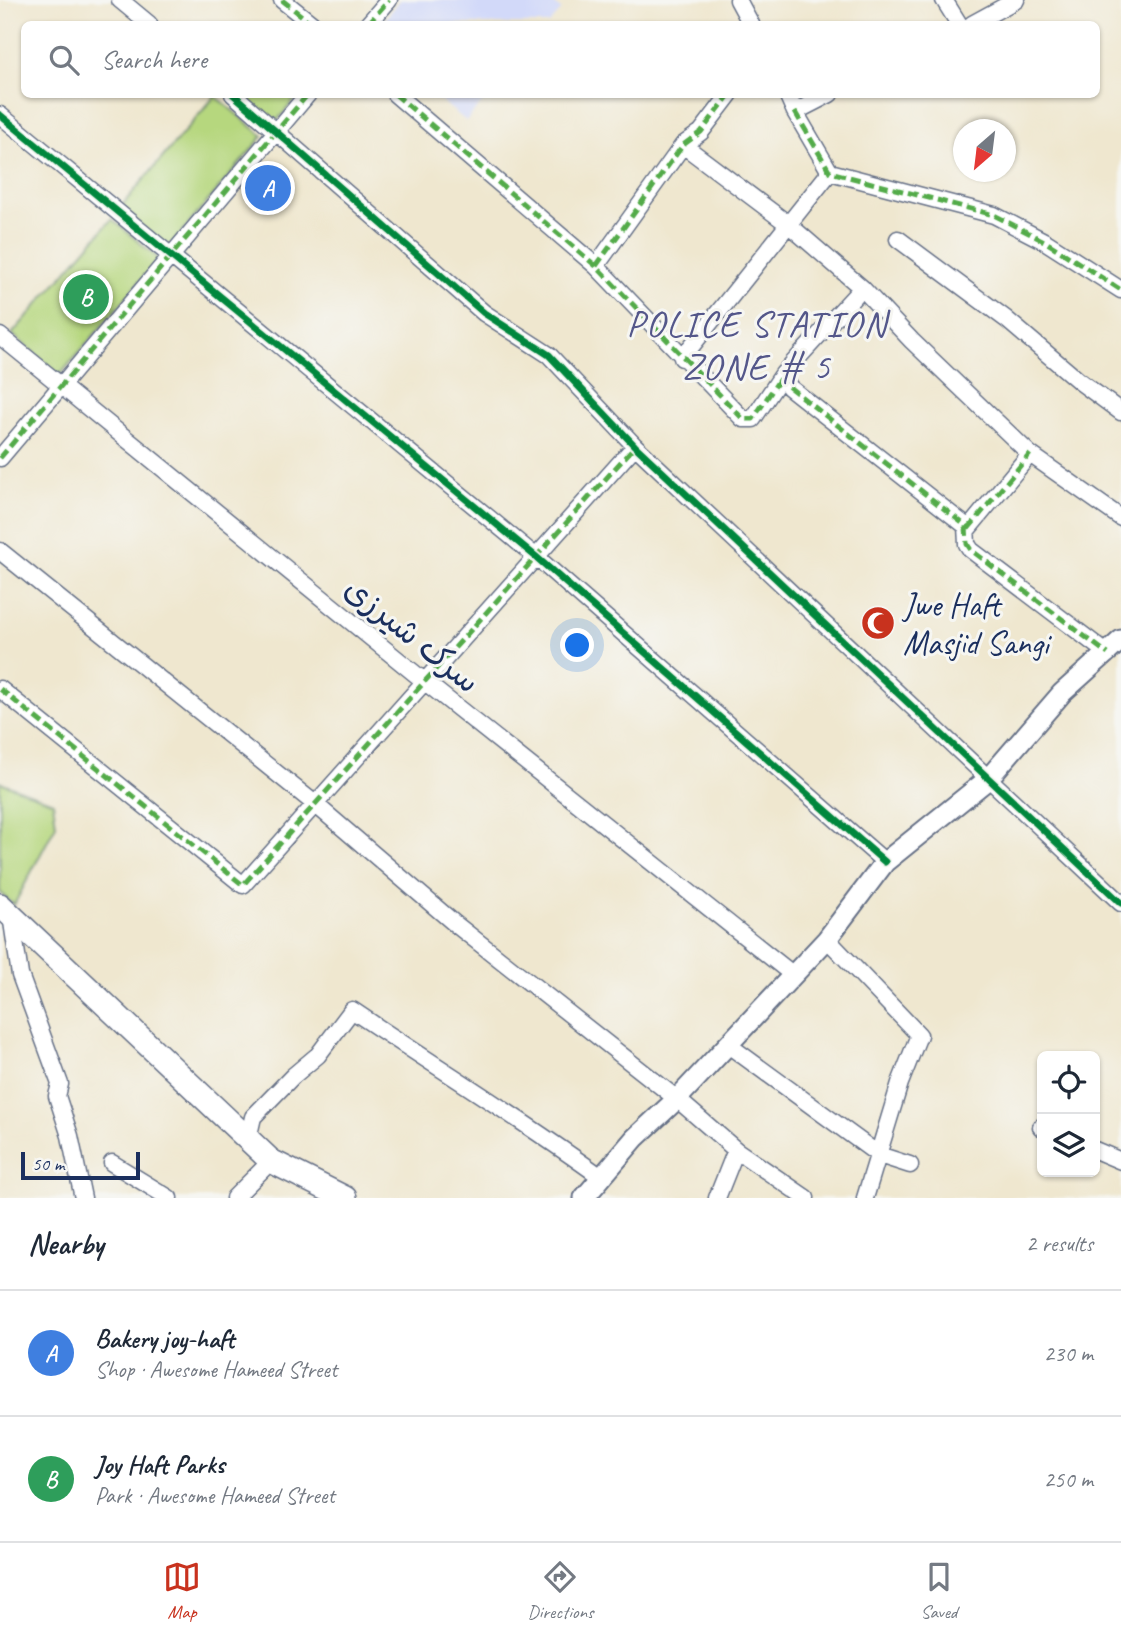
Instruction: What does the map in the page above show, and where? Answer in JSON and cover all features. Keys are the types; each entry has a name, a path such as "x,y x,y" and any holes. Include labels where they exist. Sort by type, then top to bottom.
{"main road":[{"path":"6,910 271,1161 345,1198"}],"street":[{"path":"120,0 145,21"},
{"path":"282,0 308,21"},
{"path":"370,21 388,0"},
{"path":"738,0 749,21"},
{"path":"944,0 957,21"},
{"path":"978,21 1016,0"},
{"path":"238,98 484,313 549,355 635,446 987,780 1121,903"},
{"path":"0,458 305,98"},
{"path":"401,98 596,266 743,419 749,421 783,374 862,288"},
{"path":"596,266 683,145 701,132 727,98"},
{"path":"789,98 830,172 994,215 1046,242 1121,290"},
{"path":"795,112 822,98"},
{"path":"0,115 535,556 885,862"},
{"path":"683,145 788,224 862,288 912,341 1030,454 1121,519"},
{"path":"682,358 830,172"},
{"path":"898,239 1006,319 1079,381 1121,412"},
{"name":"سرک شیرزی","path":"0,336 424,681 792,974"},
{"path":"783,374 789,387 968,528"},
{"path":"0,689 243,885 635,446"},
{"path":"584,1198 635,1138 677,1099 827,939 885,862 987,780 1062,693 1115,647 971,550 967,544 968,528 1030,454"},
{"path":"0,551 315,804 454,923 677,1099 736,1150 806,1198"},
{"path":"6,910 20,975 60,1084 57,1096 70,1136 83,1198"},
{"path":"827,939 919,1035 900,1083 865,1198"},
{"path":"248,1139 253,1116 318,1055 352,1010 482,1098 533,1127 601,1177"},
{"path":"727,1044 879,1155 910,1165"},
{"path":"717,1198 736,1150"},
{"path":"1100,1152 1121,1161"},
{"path":"234,1198 271,1161"},
{"path":"112,1163 169,1198"}],"shaded area":[{"path":"400,0 549,0 562,10 552,21 383,21"},
{"path":"438,98 486,98 466,121"}],"green space":[{"path":"213,98 217,98 263,136 166,251 118,210"},
{"path":"242,98 296,98 274,124"},
{"path":"112,219 159,259 60,375 12,334"},
{"path":"0,782 53,802 56,825 14,905 0,893"}],"marked path":[{"path":"282,0 308,21"},
{"path":"371,21 389,0"},
{"path":"0,458 305,98"},
{"path":"400,98 596,266 743,419 753,419 783,374 789,387 966,526 967,544 971,550 1108,654"},
{"path":"596,266 683,145 701,132 727,98"},
{"path":"795,112 830,172 994,215 1046,242 1121,290"},
{"path":"0,689 243,885 635,446"},
{"path":"968,529 1030,454"}],"cycle path":[{"path":"238,98 484,313 549,355 635,446 1121,903"},
{"path":"0,115 535,556 885,862"}],"place":[{"name":"Bakery joy-haft","path":"268,188"},
{"name":"Joy Haft Parks","path":"86,297"},
{"name":"Jwe Haft Masjid Sangi","path":"878,623"}],"district":[{"name":"POLICE STATION ZONE # 5","path":"757,344"}]}
